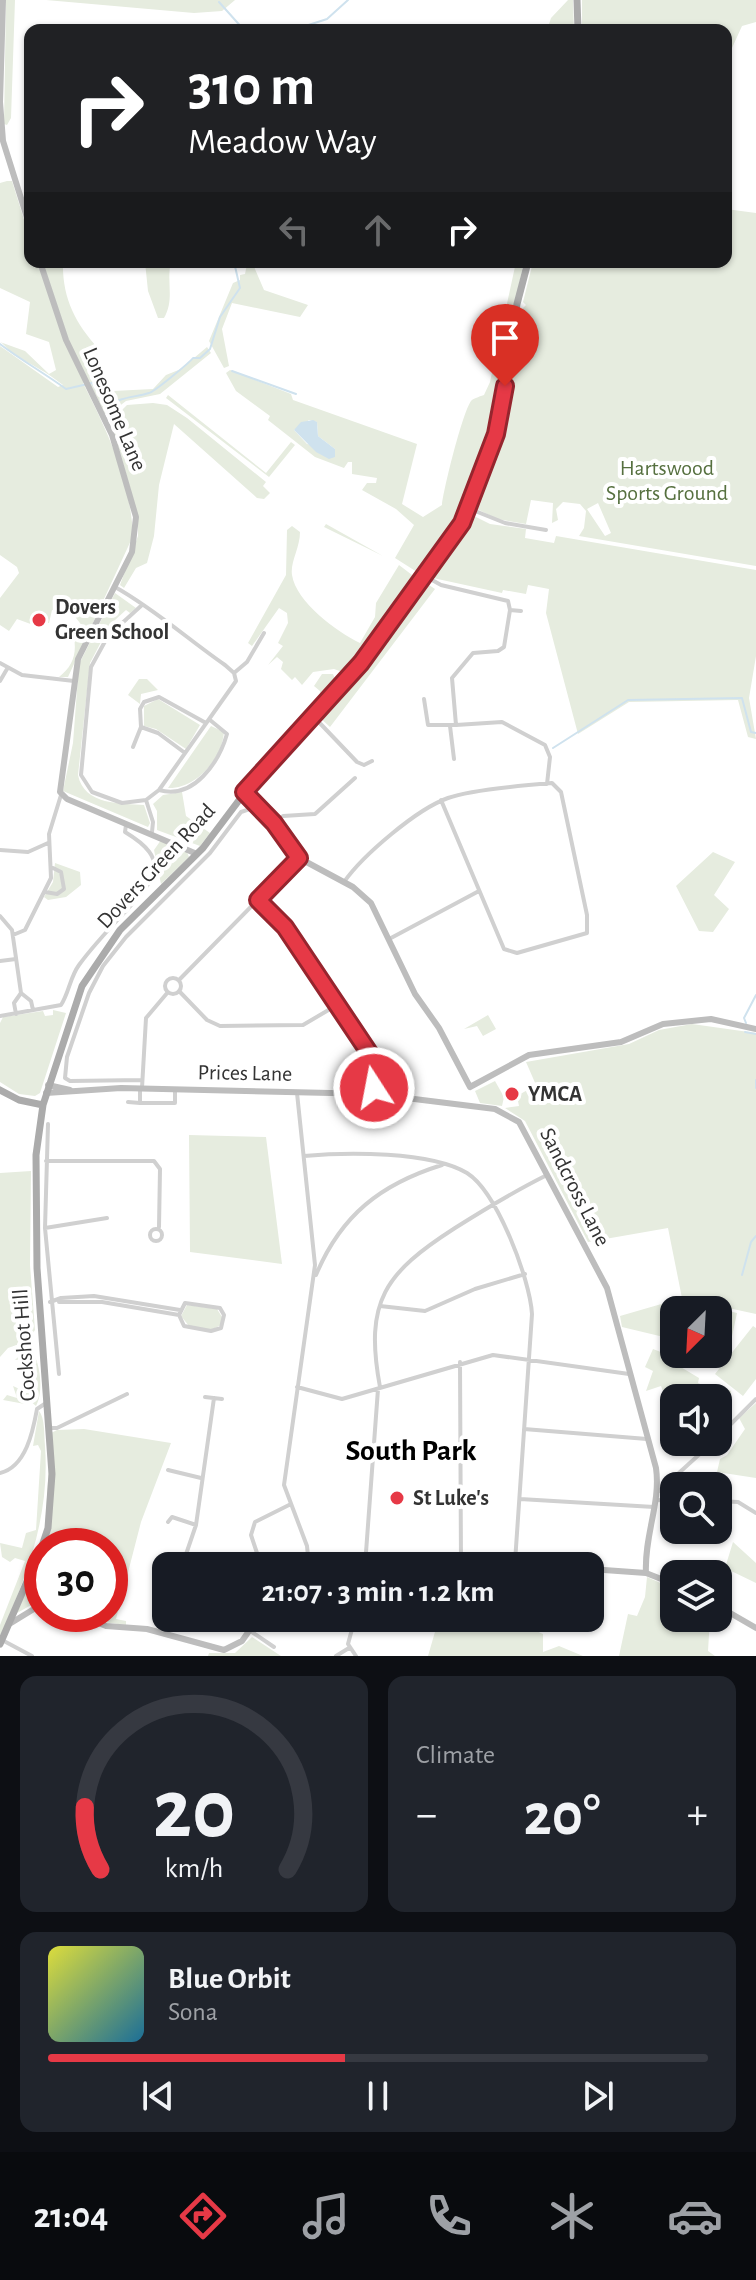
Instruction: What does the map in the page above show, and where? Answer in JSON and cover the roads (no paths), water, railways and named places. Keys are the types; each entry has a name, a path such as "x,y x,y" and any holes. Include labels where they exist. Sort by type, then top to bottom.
{"main road":[{"path":"577,0 578,24"},
{"name":"Dovers Green Road","path":"47,1089 63,1055 82,986 98,957 120,930 203,851 244,792 361,663 470,509 496,434 517,304 526,268"},
{"name":"Cockshot Hill","path":"47,1089 36,1155 37,1268 52,1474 48,1528"},
{"path":"1,1091 19,1100 43,1105"},
{"name":"Cockshot Hill","path":"1,1642 24,1591"}],"street":[{"path":"3,0 0,102 3,141 24,208"},
{"name":"Lonesome Lane","path":"42,268 55,311 116,446 136,517 132,552 78,659 61,795"},
{"path":"470,509 505,523 546,530"},
{"path":"423,575 441,585 503,597 510,610 504,647 498,651 473,653 452,678 454,759"},
{"path":"115,587 234,673"},
{"path":"142,605 108,636 91,667 81,775 87,789 115,801 130,804 146,800 159,790 234,685 234,673 247,662 264,633"},
{"path":"510,610 521,611"},
{"path":"0,663 22,675 74,681"},
{"path":"0,681 7,669"},
{"path":"133,747 141,727 141,705 155,697 227,734 214,764 187,787 169,792 159,790"},
{"path":"424,699 427,721 431,727 502,722 545,745 550,757 547,784"},
{"path":"313,716 357,762 364,765 372,761"},
{"path":"141,727 158,733 185,753"},
{"path":"274,823 283,816 315,814 355,778"},
{"path":"344,882 370,855 441,800 556,785 561,792 589,929 584,935 517,953 507,951 502,946 441,800"},
{"path":"244,792 260,806 299,858 366,897 391,938 415,994 439,1028 470,1087 466,1105"},
{"path":"13,935 25,930 45,892 53,868 48,843 55,805 61,795 203,851"},
{"path":"146,800 153,822 152,832"},
{"name":"Dovers Green Road","path":"65,1078 63,1055 103,966 241,812 260,806"},
{"path":"0,1016 61,1005 80,964 152,883 155,871 151,852 143,842 125,832 127,822"},
{"path":"0,850 28,852 48,843"},
{"path":"299,858 179,980 179,991 207,1020 220,1026 303,1025 337,1005"},
{"path":"45,892 57,894 64,889 61,872 53,868"},
{"path":"391,938 479,891"},
{"path":"258,900 285,927 375,1063 374,1094"},
{"path":"0,916 10,925 21,993 31,1001 34,1011"},
{"path":"0,961 16,959"},
{"path":"168,992 167,980 179,980"},
{"path":"140,1103 146,1018 168,992 179,991"},
{"path":"16,1014 14,1003 21,993"},
{"path":"470,1087 529,1055 621,1042 663,1024 711,1019 756,1029"},
{"name":"Prices Lane","path":"65,1078 75,1087"},
{"name":"Prices Lane","path":"47,1089 141,1085 175,1089 374,1094 466,1105"},
{"path":"128,1102 175,1103 175,1089"},
{"path":"297,1093 314,1249 314,1280 284,1485 308,1552"},
{"name":"Sandcross Lane","path":"466,1105 495,1109 519,1122 607,1288 659,1491 646,1547 646,1573"},
{"name":"Cockshot Hill","path":"48,1124 45,1228 59,1374"},
{"path":"304,1156 415,1159 445,1165 471,1176 512,1240 525,1274 532,1314 516,1552"},
{"path":"415,1159 415,1174"},
{"path":"46,1161 154,1161 160,1169 159,1227"},
{"path":"314,1280 327,1250 356,1210 374,1195 415,1174 445,1165"},
{"path":"366,1552 379,1388 374,1341 380,1306 392,1280 408,1261 491,1205 549,1174"},
{"path":"45,1228 107,1218"},
{"path":"314,1249 327,1250"},
{"path":"380,1306 425,1311 475,1289 525,1274"},
{"path":"50,1302 102,1302 179,1312"},
{"path":"188,1302 216,1307 224,1315 223,1325 217,1331 187,1327 181,1324 179,1312 188,1302"},
{"path":"297,1387 336,1399 493,1355 630,1374"},
{"path":"460,1362 461,1552"},
{"path":"48,1428 57,1428 127,1394"},
{"path":"205,1397 222,1399"},
{"path":"187,1552 196,1525 214,1398"},
{"path":"732,1423 756,1399"},
{"path":"0,1473 8,1470 27,1447 37,1409 46,1403"},
{"path":"524,1429 647,1439"},
{"path":"659,1491 698,1456"},
{"path":"168,1470 201,1478"},
{"path":"520,1499 660,1503"},
{"path":"732,1502 756,1513"},
{"path":"257,1552 251,1535 253,1526 291,1504"},
{"path":"168,1522 171,1514 196,1525"},
{"path":"604,1570 646,1573 660,1578"},
{"path":"732,1614 756,1628"},
{"path":"11,1623 24,1615"},
{"path":"128,1627 144,1628 224,1650 237,1645 247,1632"},
{"path":"252,1632 274,1647"},
{"path":"336,1656 349,1648 352,1632"},
{"path":"1,1642 32,1656"},
{"path":"349,1648 356,1656"}],"water":[{"path":"301,422 317,422 318,436 335,449 335,457 329,459 316,452 294,430"}],"waterway":[{"path":"312,24 327,19 348,0"},
{"path":"219,2 239,24"},
{"path":"0,344 66,389 92,383 108,407 122,399 149,393 193,358 200,358 210,349 220,317 240,288 235,268"},
{"path":"232,371 296,394"},
{"path":"553,748 628,700 742,698 751,732 756,733"},
{"path":"746,1023 744,1018 756,995"},
{"path":"745,1032 756,1034"},
{"path":"756,1080 756,1088"},
{"path":"742,1275 751,1242 756,1236"}],"place":[{"name":"Dovers Green School","path":"39,620"},
{"name":"YMCA","path":"512,1094"},
{"name":"St Luke's","path":"397,1498"}],"district":[{"name":"South Park","path":"411,1451"}],"park label":[{"name":"Hartswood Sports Ground","path":"667,480"}]}
